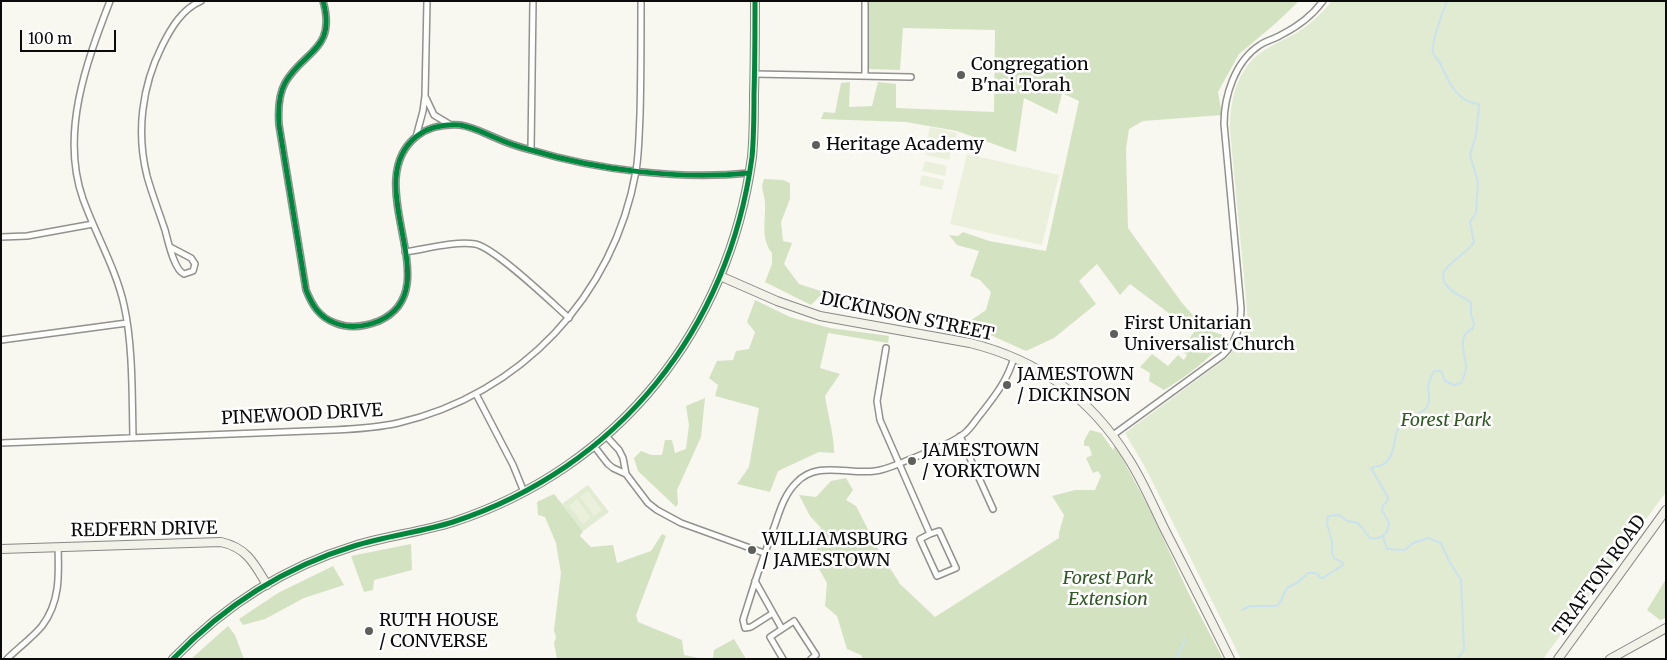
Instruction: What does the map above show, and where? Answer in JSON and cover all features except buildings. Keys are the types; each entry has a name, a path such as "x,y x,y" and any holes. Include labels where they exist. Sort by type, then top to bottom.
{"main road":[{"path":"174,659 219,617 266,585 303,566 336,552 369,542 458,520 488,509 524,492 569,465 594,446 648,395 674,361 699,321 720,276 736,229 749,173 753,136 755,1"},
{"name":"DICKINSON STREET","path":"720,276 776,301 814,314 970,343 1014,357 1039,369 1065,387 1097,416 1113,435 1136,472 1230,659"},
{"name":"TRAFTON ROAD","path":"1558,659 1666,510"},
{"name":"REDFERN DRIVE","path":"1,549 221,542 230,544 246,554 252,560 266,585"},
{"path":"1610,659 1666,628"}],"street":[{"path":"110,1 86,72 75,123 74,149 78,180 92,224 115,277 124,305 127,323 133,437"},
{"path":"170,247 193,260 195,264 192,272 184,274 179,271 170,247 145,166 142,129 144,104 151,71 168,35 183,13 201,1"},
{"path":"324,1 327,21 322,40 284,84 278,109 306,290 310,301 322,316 342,325 362,326 383,319 395,309 404,293 408,275 394,180 395,172 405,148 416,137 435,126 449,125 471,128 531,150 578,162 636,171 699,175 749,173"},
{"path":"416,137 425,96 426,1"},
{"path":"531,150 533,1"},
{"name":"PINEWOOD DRIVE","path":"1,443 374,427 424,416 460,402 502,378 553,337 569,318 590,289 613,246 624,218 636,171 639,144 641,1"},
{"path":"864,1 865,76"},
{"path":"1113,435 1223,355 1234,341 1240,323 1241,308 1224,134 1226,99 1236,74 1254,50 1296,27 1313,13 1323,1"},
{"path":"754,74 911,77"},
{"path":"425,96 432,113 449,125"},
{"path":"1,237 35,235 92,224"},
{"path":"405,252 459,244 481,246 496,255 569,318"},
{"path":"1,340 127,323"},
{"path":"886,348 877,408 880,420 930,534"},
{"path":"773,613 751,627 745,628 743,620 754,581 784,500 794,485 802,478 827,470 876,471 941,446 960,436 969,429 1002,386 1014,357"},
{"path":"476,394 513,465 524,492"},
{"path":"606,436 619,450 623,458 626,474 648,503 671,518 764,553"},
{"path":"960,436 993,509"},
{"path":"594,446 608,464 626,474"},
{"path":"939,531 956,568 937,576 920,539 930,534 939,531"},
{"path":"7,659 41,627 52,609 58,593 58,547"},
{"path":"754,581 782,629"},
{"path":"783,659 770,637 794,621 816,655 811,659"}],"green space":[{"path":"868,1 1299,1 1239,54 1218,92 1222,115 1143,121 1129,129 1126,149 1128,228 1182,303 1200,323 1214,332 1228,337 1206,360 1164,390 1149,381 1150,373 1140,367 1152,354 1168,366 1178,355 1184,360 1187,355 1181,350 1194,332 1130,284 1120,295 1097,264 1079,281 1096,304 1054,338 1026,351 986,333 923,318 932,312 970,321 986,310 991,292 980,280 970,276 979,251 957,245 949,235 958,236 963,232 989,241 1046,251 1079,101 1062,93 1057,114 1024,98 1016,152 957,131 906,122 821,119 824,112 835,113 841,83 850,82 849,107 872,106 878,82 896,84 896,108 994,112 995,30 903,28 900,70 869,69"},
{"name":"Forest Park","path":"1332,1 1666,1 1666,492 1543,659 1241,659 1145,467 1125,433 1228,357 1243,336 1247,323 1247,309 1230,130 1231,110 1235,91 1242,74 1254,58 1303,29"},
{"path":"930,127 957,133 954,146 927,140"},
{"path":"929,144 951,149 949,160 926,155"},
{"path":"967,154 1059,175 1042,245 950,224"},
{"path":"925,161 947,166 945,176 922,171"},
{"path":"922,175 944,180 942,190 919,185"},
{"path":"764,179 783,180 790,183 790,199 781,222 783,241 792,243 784,264 799,284 824,292 811,305 765,282 772,264 772,253 766,241 764,229 765,202 762,188"},
{"path":"755,300 790,317 830,328 889,336 888,343 828,333 820,368 840,374 825,396 834,453 819,452 778,471 770,492 737,484 749,467 759,408 715,396 718,385 709,378 717,361 733,360 736,351 749,349 755,332 747,322"},
{"path":"705,398 701,437 677,490 678,504 676,507 638,471 634,458 641,451 651,455 662,455 665,440 672,440 675,453 686,449 689,425 686,406"},
{"name":"Forest Park Extension","path":"1090,430 1101,433 1113,450 1115,445 1149,508 1189,594 1223,659 863,659 861,655 847,649 837,616 825,606 827,583 815,562 821,528 810,516 799,495 816,497 831,481 846,478 853,490 846,500 856,506 878,549 900,584 935,617 1059,538 1064,515 1052,496 1075,490 1095,490 1101,476 1098,471 1093,473 1086,458 1092,455 1089,446 1084,446 1084,441"},
{"path":"588,485 609,512 583,531 562,504"},
{"path":"588,491 602,510 594,516 580,497"},
{"path":"554,494 583,531 580,536 591,547 613,545 617,563 651,551 662,534 666,536 636,615 638,622 682,640 684,655 704,659 557,659 554,630 561,573 556,543 545,517 538,515 537,502"},
{"path":"577,499 591,518 583,524 569,506"},
{"path":"411,544 412,570 374,580 373,590 364,592 351,556"},
{"path":"333,566 344,585 304,598 265,619 243,625 239,619 278,593"},
{"path":"1666,579 1666,618 1660,620 1647,610"},
{"path":"228,626 235,635 244,659 191,659"},
{"path":"734,639 746,659 713,659 714,650"}],"waterway":[{"path":"1242,610 1250,606 1276,606 1279,604 1287,588 1297,583 1308,573 1316,573 1323,578 1343,565 1343,563 1334,558 1332,553 1332,541 1327,524 1328,516 1339,515 1347,521 1358,523 1370,538 1378,538 1386,533 1389,523 1382,510 1388,497 1371,468 1382,465 1389,459 1399,426 1423,411 1428,405 1428,386 1434,371 1441,371 1445,381 1454,385 1461,383 1465,373 1463,340 1468,331 1473,328 1471,303 1451,290 1445,283 1443,276 1450,264 1474,242 1470,222 1476,213 1478,182 1470,155 1476,135 1479,104 1465,100 1454,90 1433,53 1435,35 1447,1"},
{"path":"1383,536 1387,549 1405,550 1413,543 1428,538 1441,543 1449,561 1461,580 1464,649 1458,659"},
{"path":"1177,659 1185,638"}],"cycle path":[{"path":"323,1 326,30 316,48 292,72 285,83 280,98 279,125 306,290 317,310 335,323 352,327 368,325 379,321 399,306 407,285 407,261 398,207 396,180 401,156 417,136 437,126 465,126 522,148 611,168 667,174 723,175 749,173"},
{"path":"173,659 192,640 234,606 256,591 304,565 378,539 429,529 453,522 512,498 566,466 614,428 656,384 691,334 719,279 739,220 753,149 755,1"}],"place":[{"name":"Congregation B'nai Torah","path":"961,75"},
{"name":"Heritage Academy","path":"816,145"},
{"name":"First Unitarian Universalist Church","path":"1114,334"},
{"name":"JAMESTOWN / DICKINSON","path":"1007,385"},
{"name":"JAMESTOWN / YORKTOWN","path":"912,461"},
{"name":"WILLIAMSBURG / JAMESTOWN","path":"752,550"},
{"name":"RUTH HOUSE / CONVERSE","path":"369,631"}]}
